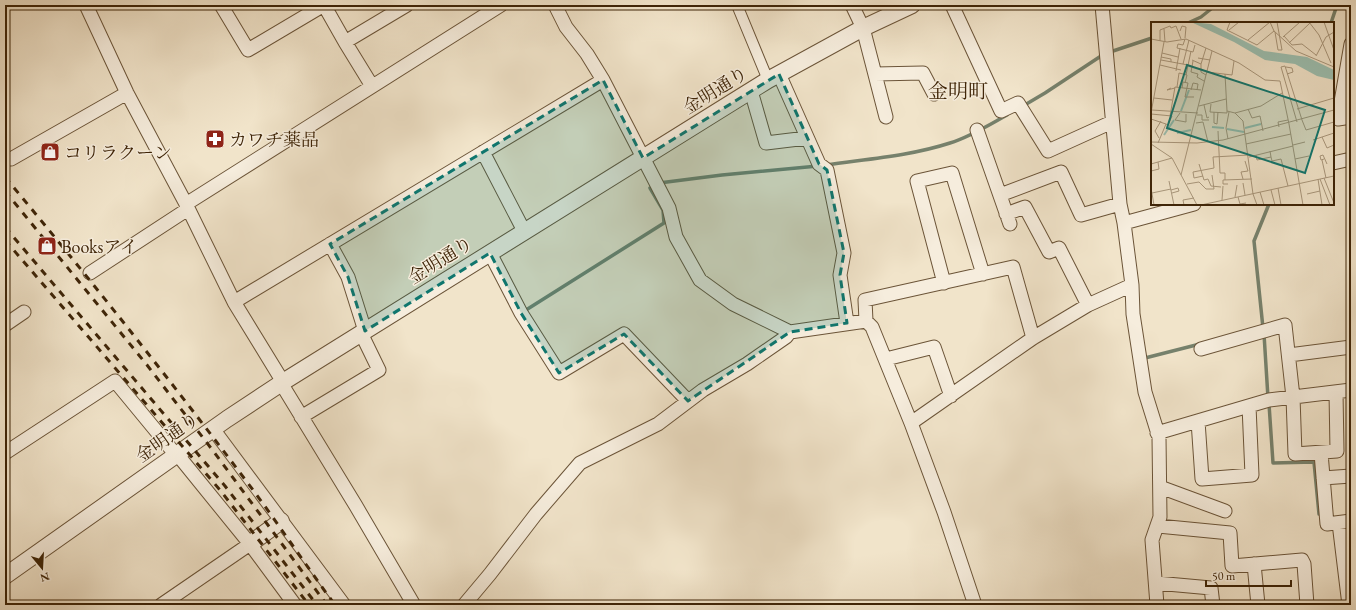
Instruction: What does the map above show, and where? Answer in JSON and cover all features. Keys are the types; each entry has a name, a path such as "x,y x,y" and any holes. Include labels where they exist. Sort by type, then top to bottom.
{"street":[{"path":"86,5 127,93 187,206 234,302 414,605"},
{"path":"221,5 248,50 324,5 372,86"},
{"path":"346,42 407,5"},
{"path":"90,273 187,206 372,86 486,9 501,5"},
{"path":"555,5 566,27 587,54 603,80 669,208 676,237 700,280 733,304 790,332 866,321"},
{"path":"737,5 773,77 807,138 819,164 827,170 844,253 840,275 847,324"},
{"path":"852,5 863,28 886,117"},
{"name":"金明通り","path":"5,576 213,429 282,383 490,252 773,77 863,28 912,5"},
{"path":"952,5 1001,111 1018,102 1048,151 1112,122"},
{"path":"1102,5 1120,204 1132,285 1133,314 1145,392 1158,433 1160,517 1152,540 1157,605"},
{"path":"1351,44 1338,119 1351,117"},
{"path":"875,74 923,73 934,94"},
{"path":"234,302 603,80"},
{"path":"751,91 766,143 807,138"},
{"path":"11,159 127,93"},
{"path":"977,130 1008,219 1025,206 1049,252 1058,248 1088,306"},
{"path":"483,152 524,231"},
{"path":"1334,163 1351,159"},
{"path":"1000,195 1061,172 1081,216 1120,204"},
{"path":"944,283 917,181 952,173 983,274"},
{"path":"1124,223 1190,205"},
{"path":"301,417 379,370 363,332 348,277 330,244"},
{"path":"490,252 521,313 559,374 624,334 688,400"},
{"path":"975,605 944,512 911,423 872,327 866,321 865,300 1013,267 1033,338"},
{"path":"911,423 1033,338 1088,306 1132,285"},
{"path":"5,325 24,312"},
{"path":"1202,350 1286,325 1293,397 1295,454 1337,451 1336,392"},
{"path":"464,605 536,514 580,463 658,424 688,400 786,338 790,332"},
{"path":"886,359 934,347 951,396"},
{"path":"1289,355 1351,347"},
{"path":"5,453 115,381 250,544 295,605"},
{"path":"1158,433 1269,400 1351,390"},
{"path":"1198,421 1202,479 1252,475 1249,406"},
{"path":"213,429 344,605"},
{"path":"1321,453 1327,524 1345,522 1349,605"},
{"path":"1323,478 1351,476"},
{"path":"1160,487 1225,511"},
{"path":"161,605 281,521"},
{"path":"1158,526 1230,534 1232,566 1302,560 1304,564 1307,605"},
{"path":"1254,564 1258,605"},
{"path":"1156,583 1211,588 1213,605"}],"highlighted area":[{"path":"779,74 819,164 827,170 844,253 840,275 847,323 790,332 688,401 624,334 559,373 521,313 490,253 365,331 348,277 330,244 603,80 643,158"}],"waterway":[{"path":"1190,22 1201,17 1216,5"},
{"path":"1331,22 1337,5"},
{"path":"1110,52 1151,38"},
{"path":"1023,106 1104,54"},
{"path":"826,165 888,157 950,143 965,138 1007,115"},
{"path":"659,183 722,175 818,166"},
{"path":"526,310 664,223 663,210 650,188 654,186"},
{"path":"1263,328 1254,241 1269,205"},
{"path":"1264,334 1268,398"},
{"path":"1145,358 1200,344"},
{"path":"1269,404 1273,463 1314,462 1319,514"}],"railway":[{"path":"5,177 101,294 195,413 256,494 335,605"},
{"path":"5,191 147,365 214,452 327,605"},
{"path":"5,227 225,486 317,605"},
{"path":"5,240 220,490 309,605"}],"place":[{"name":"カワチ薬品","path":"215,139"},
{"name":"コリラクーン","path":"50,152"},
{"name":"Booksアイ","path":"47,246"}],"district":[{"name":"金明町","path":"958,91"}]}
